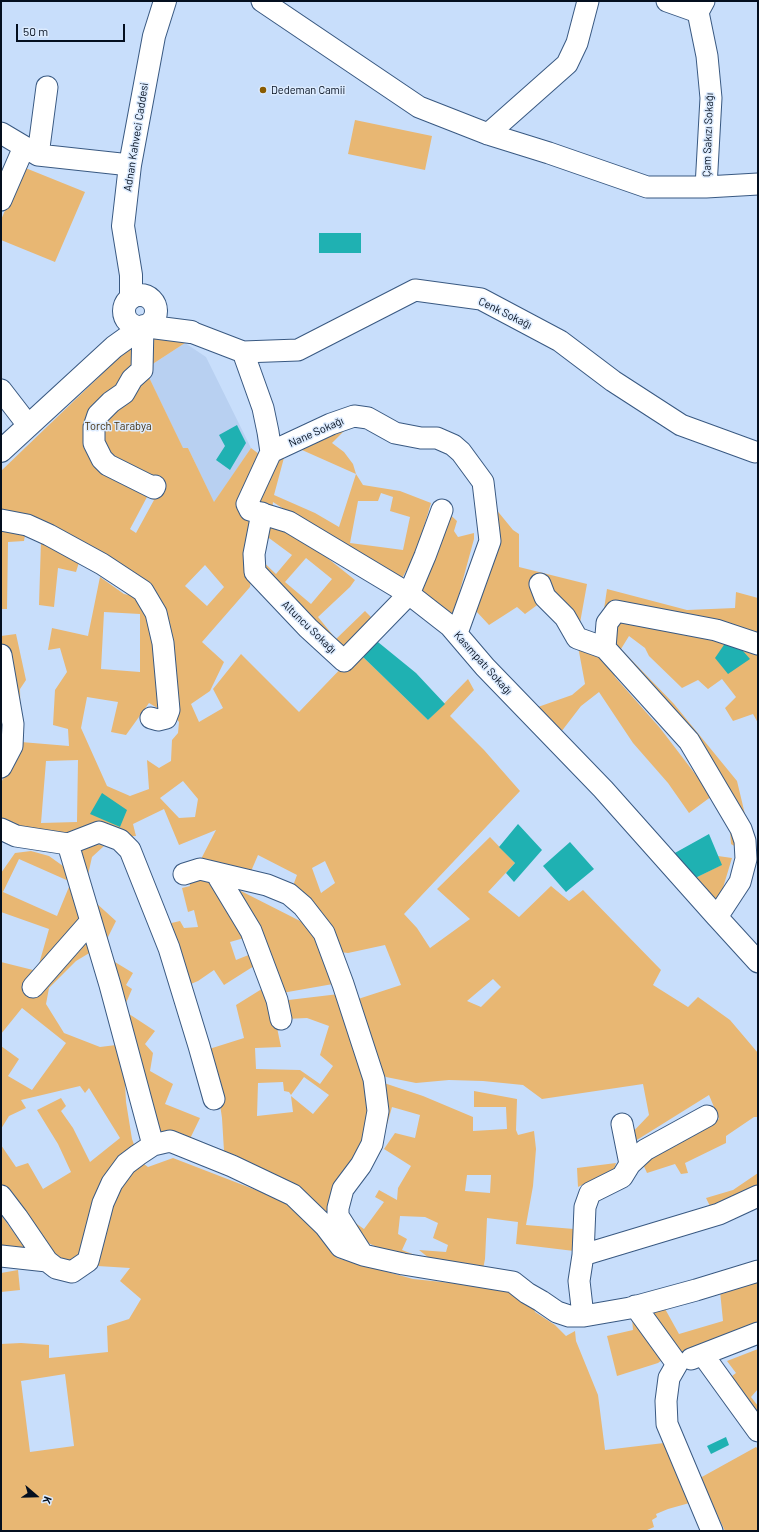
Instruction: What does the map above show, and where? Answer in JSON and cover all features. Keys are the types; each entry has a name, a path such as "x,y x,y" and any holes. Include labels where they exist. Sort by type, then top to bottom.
{"main road":[{"name":"Adnan Kahveci Caddesi","path":"143,300 131,275 123,226 130,165 154,36 165,1"},
{"path":"1,451 139,325 151,322 154,318 143,300"},
{"path":"143,300 191,332 139,325 124,312 126,302 143,300"}],"street":[{"path":"262,1 419,107 488,134 549,153 647,187 706,187 758,184"},
{"path":"488,134 567,64 577,43 588,1"},
{"path":"667,1 701,6"},
{"name":"Çam Sakızı Sokağı","path":"701,6 711,98 706,187"},
{"path":"1,200 31,151 47,87"},
{"path":"1,133 31,151 130,165"},
{"name":"Cenk Sokağı","path":"191,332 243,352 298,350 415,290 481,299 560,341 613,381 681,425 755,452"},
{"path":"139,325 142,370 132,379 124,393 110,402 98,415 94,427 94,443 102,459 108,465 154,488 155,486"},
{"path":"243,352 263,408 271,452"},
{"path":"1,390 28,425"},
{"name":"Nane Sokağı","path":"271,452 331,424 354,416 368,418 395,433 421,438 437,438 453,445 461,452 483,482 490,541 457,633"},
{"name":"Kasımpatı Sokağı","path":"271,452 247,504 250,510 288,522 410,594 450,626 485,667 603,789 758,962"},
{"name":"Altuncu Sokağı","path":"262,513 254,554 255,572 308,628 344,661 410,594 426,556 442,510"},
{"path":"1,520 27,525 49,534 102,564 143,591 156,612 163,643 169,710 166,718 158,720 151,718"},
{"path":"540,584 545,598 565,617 578,638 605,648 689,741 741,829 745,841 746,858 740,882 717,917"},
{"path":"605,648 607,623 616,611 716,630 758,644"},
{"path":"1,655 5,711 13,724 12,746 1,767"},
{"path":"2,835 68,844 99,832 120,840 130,850 169,948 214,1099"},
{"path":"68,844 110,985 153,1145"},
{"path":"184,874 200,869 267,884 289,894 303,906 324,933 343,984 374,1079 378,1111 372,1144 361,1165 343,1189 338,1208 338,1216 362,1255"},
{"path":"216,873 251,932 276,1000 281,1019"},
{"path":"33,987 91,921"},
{"path":"583,1316 579,1281 583,1255 585,1208 590,1193 622,1177 630,1164 645,1150 707,1116"},
{"path":"622,1124 630,1164"},
{"path":"1,1196 47,1261 56,1268 72,1272 88,1261 103,1203 112,1183 126,1164 153,1145 170,1141 232,1166 293,1195 326,1226 341,1246 362,1255 403,1264 513,1282 527,1293 557,1312 569,1316 583,1316 635,1306 696,1290 758,1271"},
{"path":"583,1255 719,1214 758,1196"},
{"path":"1,1256 47,1261"},
{"path":"635,1306 677,1364"},
{"path":"712,1531 667,1424 666,1401 669,1378 677,1364 758,1333"},
{"path":"703,1355 758,1431"}],"shaded area":[{"path":"319,233 361,233 361,253 319,253"},
{"name":"Torch Tarabya","path":"185,343 206,357 251,448 214,503 188,448 183,449 145,369"},
{"path":"237,425 246,443 230,470 216,460 225,446 219,435"},
{"path":"730,636 750,659 728,674 715,658"},
{"path":"373,638 416,673 445,704 428,720 361,655"},
{"path":"102,793 127,810 120,827 90,814"},
{"path":"518,824 542,850 514,882 506,873 515,863 499,847"},
{"path":"709,834 722,865 691,880 673,854"},
{"path":"570,842 594,869 566,892 543,866"},
{"path":"726,1437 729,1445 711,1454 707,1446"}],"green space":[{"path":"355,120 432,136 425,170 348,154"},
{"path":"23,167 85,192 55,262 1,240 1,220"},
{"path":"165,334 185,343 145,369 183,448 188,448 214,502 251,448 263,457 285,454 274,495 315,513 339,527 356,474 363,485 400,491 431,503 420,540 412,560 400,582 273,502 272,514 355,580 350,587 318,617 336,639 365,611 378,624 358,652 428,720 468,679 474,690 450,716 484,750 520,791 404,914 417,928 430,948 470,919 437,889 490,837 515,863 488,892 519,917 551,886 569,901 583,890 661,970 653,985 688,1007 698,997 730,1020 758,1053 758,1117 754,1117 726,1136 726,1143 685,1163 688,1173 681,1174 675,1164 647,1173 642,1162 719,1119 709,1095 632,1143 629,1136 649,1115 643,1084 542,1099 523,1085 483,1081 449,1080 416,1083 386,1077 374,1067 352,1001 401,985 385,945 348,953 340,952 290,894 297,875 258,855 249,876 200,861 216,830 179,845 164,809 133,824 136,836 84,838 1,831 1,783 21,742 69,746 68,729 53,725 55,690 67,672 60,648 48,650 52,628 88,636 100,577 124,594 147,599 26,529 24,541 8,542 7,609 1,609 1,471 102,374 134,340","holes":["381,493 393,497 390,511 410,517 403,550 350,543 358,501 378,501","147,497 154,500 136,533 130,529","269,538 292,555 276,574 255,554","306,558 332,579 311,604 285,582","205,565 224,587 207,606 185,586","252,574 348,661 299,712 241,654 213,689 223,708 199,722 191,704 210,691 224,662 202,642 250,587","104,612 140,614 140,672 101,669","87,697 118,702 111,732 126,735 149,703 159,709 170,712 179,722 178,733 172,740 171,761 159,768 147,760 149,789 130,796 107,786 81,728","78,760 77,822 41,823 46,761","183,781 198,799 195,817 179,818 160,798","325,861 335,883 321,893 312,868","493,979 501,987 481,1007 467,1001"]},
{"path":"355,420 332,443 344,452 353,464 356,474 293,446"},
{"path":"443,508 457,521 454,531 458,537 474,533 474,539 453,616 421,592"},
{"path":"495,508 513,530 519,534 519,567 587,584 578,634 600,636 607,589 687,610 735,608 736,592 758,598 758,723 753,714 733,721 725,708 736,697 722,679 708,689 698,680 682,688 649,656 645,648 629,636 621,649 674,704 737,781 748,827 746,853 731,844 728,802 607,655 615,677 660,728 712,796 689,813 668,783 633,743 599,692 581,706 561,732 538,707 572,695 585,684 577,641 540,603 525,614 517,607 489,625 476,611"},
{"path":"41,541 80,559 76,572 58,568 54,607 39,605"},
{"path":"16,634 26,680 20,689 21,742 1,677 1,636"},
{"path":"90,842 104,846 92,857 88,875 95,902 116,921 104,945 110,959 133,973 126,985 132,989 123,1010 155,1031 145,1044 153,1053 150,1071 173,1084 165,1104 200,1118 187,1145 162,1145 71,850"},
{"path":"31,851 49,856 63,866 72,882 91,952 76,961 49,988 46,1004 64,1033 100,1047 116,1045 124,1065 126,1102 132,1139 140,1161 148,1167 173,1158 274,1197 296,1209 322,1237 337,1258 413,1279 509,1289 530,1298 535,1312 555,1325 566,1336 575,1331 576,1341 598,1395 605,1450 664,1443 693,1502 656,1514 657,1517 652,1520 654,1527 645,1531 1,1531 1,1344 21,1343 49,1345 49,1358 108,1352 107,1326 129,1319 141,1299 120,1281 130,1268 65,1264 35,1239 1,1189 1,1145 16,1167 28,1163 43,1189 71,1172 58,1144 37,1110 61,1098 66,1106 61,1111 73,1128 90,1162 120,1138 89,1088 85,1093 80,1086 21,1100 26,1108 9,1116 1,1129 1,1046 19,1059 8,1076 32,1090 66,1043 22,1008 1,1034 1,962 37,971 49,929 1,912 1,873 15,853","holes":["19,859 71,882 57,916 3,892","65,1374 74,1446 30,1452 21,1381"]},
{"path":"718,856 732,858 719,901 696,890 691,880 721,865"},
{"path":"187,874 214,881 251,936 230,942 236,960 251,954 254,966 224,985 214,970 198,981 186,986 163,925 180,921 184,928 198,927 194,910 188,912 182,888 190,886"},
{"path":"237,889 306,924 320,944 333,984 282,993"},
{"path":"265,987 275,1018 281,1047 255,1048 256,1069 300,1070 320,1084 333,1066 320,1055 329,1026 307,1018 285,1019 280,1001 339,994 371,1105 341,1234 228,1162 224,1151 222,1118 217,1084 206,1050 244,1038 236,1005","holes":["304,1077 329,1095 313,1114 291,1096 293,1112 257,1116 258,1083 283,1082 284,1091 289,1092 291,1095"]},
{"path":"384,1083 423,1096 473,1117 473,1131 507,1129 506,1107 474,1107 474,1091 517,1099 516,1130 518,1135 534,1131 536,1149 533,1186 526,1225 574,1229 574,1251 516,1244 518,1222 487,1218 485,1259 482,1274 440,1267 419,1250 446,1252 448,1245 433,1238 438,1223 425,1217 400,1216 398,1234 407,1239 402,1250 415,1255 410,1263 360,1239 351,1220 364,1229 384,1202 375,1197 379,1190 397,1200 398,1188 411,1166 384,1149 395,1133 415,1138 420,1115 392,1107 386,1128 379,1130","holes":["467,1175 491,1175 490,1193 465,1191"]},
{"path":"616,1163 614,1169 578,1187 577,1168"},
{"path":"758,1173 758,1192 711,1208 706,1198 733,1190"},
{"path":"1,1215 27,1250 1,1251"},
{"path":"18,1270 20,1290 1,1292 1,1273"},
{"path":"758,1281 758,1333 679,1355 643,1309 664,1307 679,1334 723,1321 720,1291"},
{"path":"632,1318 662,1360 658,1363 617,1376 607,1336 633,1330"},
{"path":"758,1349 758,1389 751,1397 758,1406 758,1428 724,1382 736,1373 727,1361"},
{"path":"756,1447 758,1449 758,1531 725,1531 700,1478"}],"place":[{"name":"Dedeman Camii","path":"263,90"}]}
